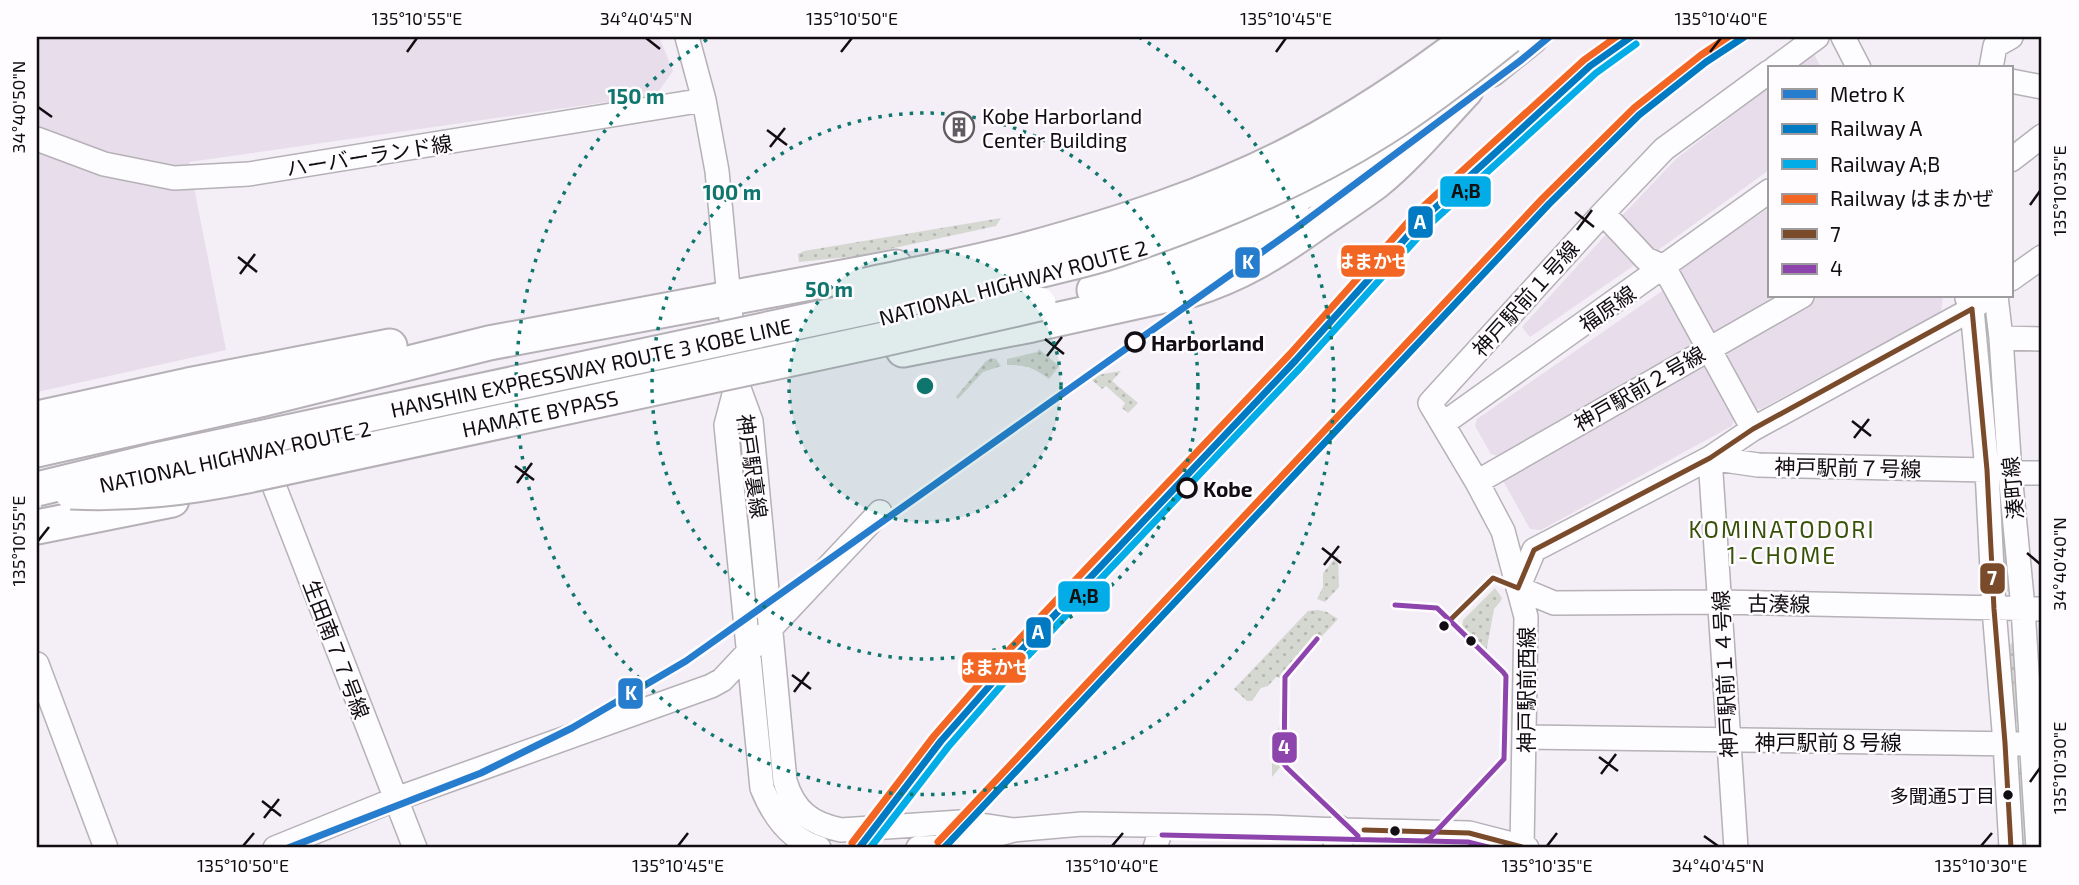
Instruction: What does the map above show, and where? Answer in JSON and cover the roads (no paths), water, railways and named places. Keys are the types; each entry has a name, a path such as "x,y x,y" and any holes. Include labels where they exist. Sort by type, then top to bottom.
{"highway":[{"name":"NATIONAL HIGHWAY ROUTE 2","path":"37,450 260,400 489,343 939,259 1113,211 1175,189 1271,145 1362,97 1445,37"},
{"name":"HANSHIN EXPRESSWAY ROUTE 3 KOBE LINE","path":"37,467 1025,250 1116,223 1201,193 1296,150 1369,108 1471,37"},
{"name":"HANSHIN EXPRESSWAY ROUTE 3 KOBE LINE","path":"37,490 152,461 1029,273 1115,251 1209,216 1307,172 1383,129 1456,78 1508,37"},
{"name":"NATIONAL HIGHWAY ROUTE 2","path":"37,501 260,449 735,368 1114,257 1246,216 1325,183 1391,142 1466,90 1531,37"},
{"path":"37,527 272,480 735,368 1032,325 1213,284 1270,256 1377,181 1418,143 1466,90"},
{"name":"HAMATE BYPASS","path":"37,490 109,494 200,485 1039,304 1114,286 1195,257 1251,228 1325,183"},
{"path":"37,418 188,384 687,288 729,298"},
{"path":"37,430 256,383 443,354"}],"street":[{"path":"687,37 704,100 717,170 735,368"},
{"path":"1778,66 1818,37"},
{"path":"1843,37 1858,66"},
{"path":"1991,66 1995,46 2011,37"},
{"name":"神戸駅前１号線","path":"1444,424 1430,403 1603,213 1664,149 1768,73"},
{"path":"2012,80 2042,87"},
{"name":"ハーバーランド線","path":"37,139 104,164 174,178 249,174 704,100"},
{"path":"2012,159 2042,136"},
{"name":"福原線","path":"1444,424 1768,192"},
{"path":"1603,213 1646,258 1664,267 1753,429"},
{"path":"2012,278 2042,257"},
{"name":"神戸駅前２号線","path":"1477,482 1798,298"},
{"name":"湊町線","path":"1996,298 2001,338 1994,609 2011,848"},
{"path":"1518,587 1534,550 1710,458 1753,429 1975,300"},
{"name":"湊町線","path":"1975,300 1998,472 2033,609 2038,848"},
{"path":"2001,338 2042,339"},
{"name":"神戸駅裏線","path":"735,368 751,421 785,781 790,797 815,842"},
{"name":"神戸駅裏線","path":"735,368 726,425 762,788 771,810 785,827 815,842"},
{"name":"神戸駅前西線","path":"1444,424 1503,531 1526,617 1524,848"},
{"name":"生田南７７号線","path":"260,449 415,848"},
{"name":"神戸駅前７号線","path":"1710,458 1758,465 2042,473"},
{"name":"神戸駅前１４号線","path":"1710,458 1736,848"},
{"path":"275,848 396,799 722,680 880,512"},
{"name":"古湊線","path":"1518,587 1553,603 1720,602 2033,609"},
{"path":"37,664 106,848"},
{"name":"神戸駅前８号線","path":"1525,737 2036,745"},
{"path":"815,842 841,830 961,822 1018,839"},
{"path":"918,848 1018,839 1082,824 1161,841 1269,827 1338,839 1396,831 1469,833 1524,848"},
{"path":"996,848 1018,839"}],"metro line":[{"name":"K","path":"288,848 481,773 572,728 686,661 1296,228 1549,37"}],"rail line":[{"name":"はまかぜ","path":"852,843 934,736 1008,651 1290,354 1416,213 1584,60 1616,37"},
{"name":"A","path":"859,848 941,741 1015,657 1296,360 1423,219 1590,66 1631,37"},
{"name":"はまかぜ","path":"938,842 1543,198 1634,108 1728,37"},
{"name":"A","path":"944,848 1549,204 1639,115 1706,62 1744,37"},
{"name":"A;B","path":"870,848 948,747 1021,663 1302,366 1429,225 1596,73 1636,44"}],"place":[{"name":"Kobe Harborland Center Building","path":"959,127"},
{"name":"Harborland","path":"1135,342"},
{"name":"Kobe","path":"1187,488"},
{"name":"多聞通5丁目","path":"2008,795"}],"district":[{"name":"KOMINATODORI 1-CHOME","path":"1782,542"}]}
